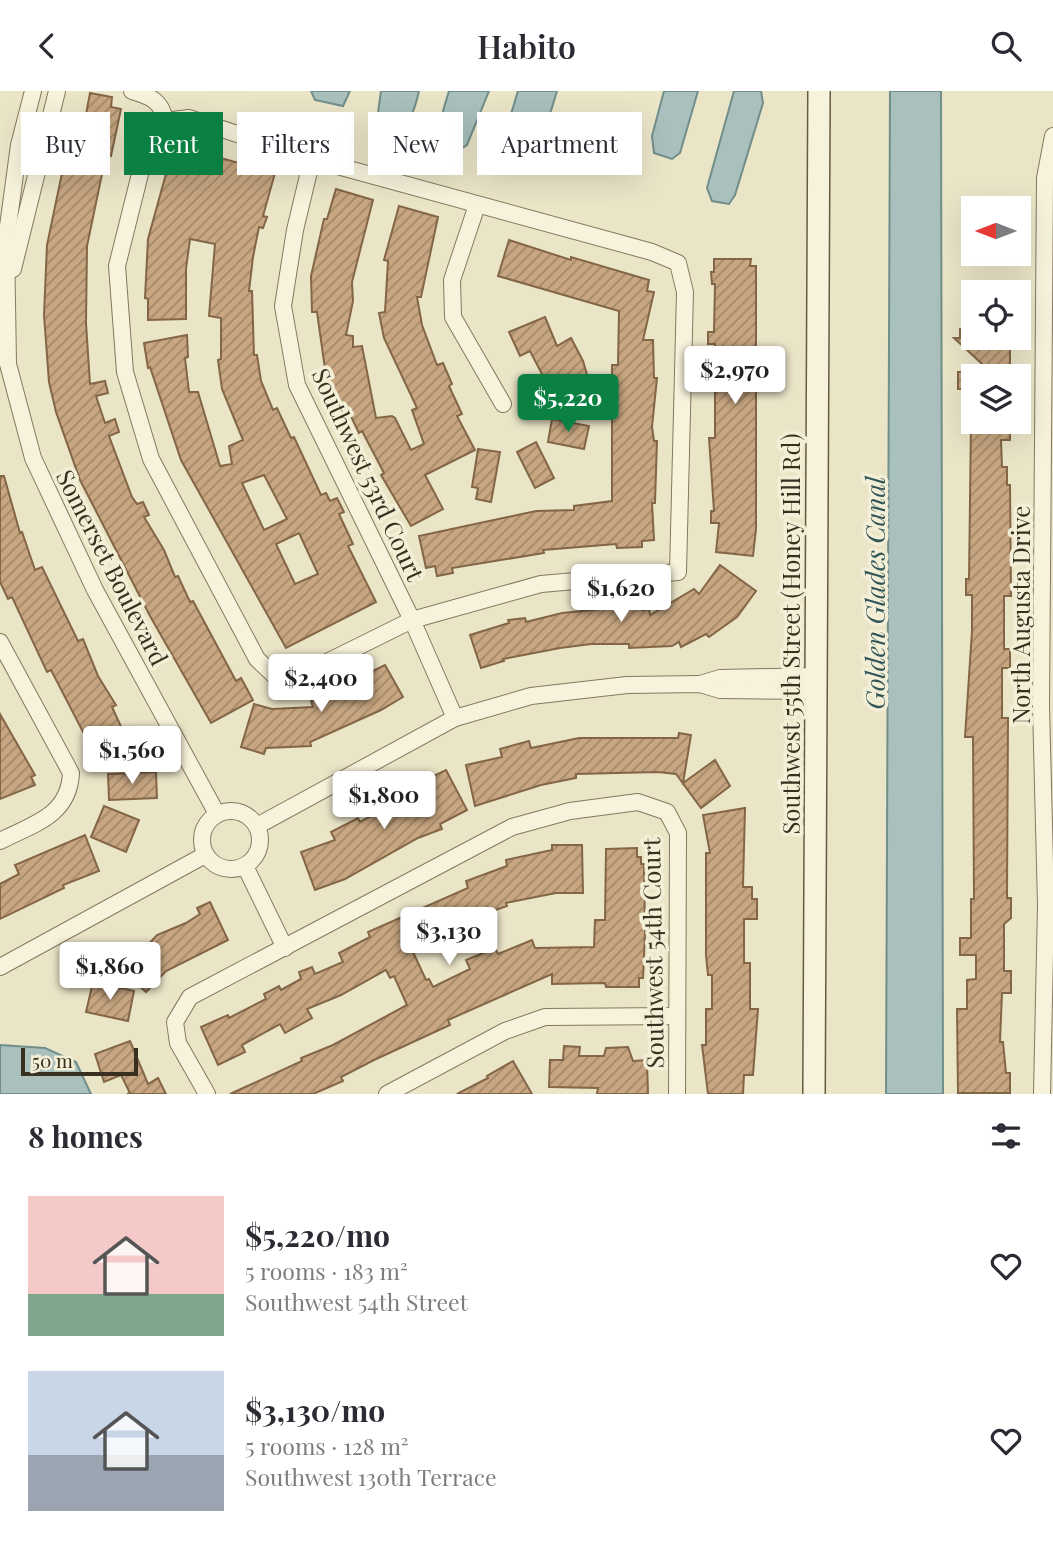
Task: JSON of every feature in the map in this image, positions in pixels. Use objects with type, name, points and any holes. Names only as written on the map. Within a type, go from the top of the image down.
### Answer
[{"type":"street","name":"Somerset Boulevard","points":[[6,327],[6,241],[19,145],[33,91]]},
{"type":"street","name":"Somerset Boulevard","points":[[57,91],[11,275],[4,364],[33,458],[95,590],[217,814]]},
{"type":"street","points":[[132,91],[153,97],[163,112]]},
{"type":"street","name":"Southwest 55th Street (Honey Hill Rd)","points":[[814,1094],[818,91]]},
{"type":"street","name":"North Augusta Drive","points":[[1042,1094],[1047,1056],[1045,178],[1053,136]]},
{"type":"street","points":[[140,175],[117,267],[125,372],[151,459],[257,659],[276,677],[303,674],[412,620],[541,584],[678,572],[685,292],[678,263],[652,253],[354,171]]},
{"type":"street","name":"Southwest 53rd Court","points":[[308,175],[295,230],[283,306],[297,385],[412,620],[455,718]]},
{"type":"street","points":[[477,205],[452,280],[453,317],[503,404]]},
{"type":"street","points":[[0,642],[71,773],[70,788],[58,810],[0,841]]},
{"type":"street","points":[[257,825],[455,718],[531,696],[627,685],[700,684],[720,678],[817,684]]},
{"type":"street","name":"Southwest 54th Court","points":[[285,948],[512,827],[570,811],[638,802],[667,813],[678,833],[677,1094]]},
{"type":"street","points":[[234,811],[251,818],[257,825],[260,844],[252,861],[245,866],[227,870],[218,867],[205,855],[201,837],[204,827],[217,814],[234,811]]},
{"type":"street","points":[[0,967],[205,855]]},
{"type":"street","points":[[207,1094],[178,1043],[175,1022],[190,997],[285,948],[245,866]]},
{"type":"street","points":[[387,1094],[505,1031],[545,1017],[677,1016]]},
{"type":"water","points":[[311,91],[350,91],[343,106],[315,100]]},
{"type":"water","points":[[381,91],[419,91],[412,112],[378,112]]},
{"type":"water","points":[[449,91],[489,91],[480,112],[477,112],[477,120],[467,145],[463,148],[463,112],[443,112]]},
{"type":"water","points":[[518,91],[557,91],[551,112],[512,112]]},
{"type":"water","points":[[664,91],[698,91],[680,153],[672,159],[654,153],[652,136]]},
{"type":"water","points":[[734,91],[761,91],[763,103],[735,195],[729,204],[712,201],[707,188]]},
{"type":"water","points":[[890,91],[941,91],[943,1094],[886,1094]]},
{"type":"water","points":[[0,1045],[45,1048],[76,1062],[91,1094],[0,1094]]},
{"type":"building","points":[[90,93],[112,97],[111,107],[121,109],[111,156],[110,112],[86,112]]},
{"type":"building","points":[[223,159],[237,162],[237,175],[274,175],[263,216],[267,217],[263,228],[259,227],[249,291],[252,291],[254,355],[257,355],[261,381],[273,410],[277,408],[291,438],[294,437],[321,495],[326,493],[330,501],[337,498],[344,512],[339,514],[353,544],[348,546],[376,602],[286,648],[181,460],[150,367],[148,368],[144,343],[187,335],[188,357],[185,358],[189,392],[198,392],[220,466],[232,464],[229,446],[243,440],[222,389],[218,360],[221,359],[221,318],[209,316],[215,244],[190,239],[186,269],[186,319],[148,320],[148,299],[145,298],[148,239],[166,175],[223,175]],"holes":[[[264,475],[287,519],[264,530],[242,483]],[[299,533],[318,574],[295,584],[276,544]]]},
{"type":"building","points":[[62,175],[102,175],[87,246],[86,323],[90,384],[105,381],[108,393],[96,396],[105,423],[115,419],[119,432],[109,436],[132,497],[137,504],[143,502],[149,515],[144,517],[164,550],[175,577],[178,576],[190,602],[193,601],[236,681],[241,678],[253,700],[211,723],[150,616],[80,480],[56,412],[49,382],[44,315],[47,245]]},
{"type":"building","points":[[336,189],[373,200],[352,282],[353,301],[346,335],[353,336],[353,347],[362,346],[376,418],[395,418],[411,450],[424,444],[412,410],[417,408],[384,338],[379,313],[385,312],[388,261],[384,260],[399,206],[438,217],[421,297],[417,297],[422,325],[437,365],[443,363],[452,384],[449,386],[462,414],[457,416],[475,450],[425,475],[443,509],[411,526],[381,475],[384,473],[362,431],[359,433],[348,410],[344,412],[326,376],[317,312],[312,312],[311,276],[324,219],[327,219]]},
{"type":"building","points":[[509,240],[571,260],[571,257],[649,280],[647,291],[654,292],[643,340],[653,340],[654,378],[657,378],[652,427],[654,441],[657,441],[655,503],[652,503],[654,540],[642,541],[642,547],[617,548],[616,544],[543,550],[544,553],[452,568],[453,573],[437,576],[435,566],[426,568],[419,536],[536,511],[574,510],[574,506],[612,501],[612,365],[618,365],[619,311],[498,276]]},
{"type":"building","points":[[714,259],[751,259],[750,266],[756,266],[756,529],[753,556],[716,552],[719,523],[711,523],[711,511],[714,511],[709,438],[715,438],[715,344],[708,344],[708,332],[714,332],[715,284],[712,284],[711,272],[714,272]]},
{"type":"building","points":[[545,317],[557,346],[571,338],[583,361],[594,398],[555,410],[545,380],[530,351],[520,356],[509,332]]},
{"type":"building","points":[[961,329],[961,344],[954,338],[960,338]]},
{"type":"building","points":[[967,350],[1010,350],[1010,364],[982,364]]},
{"type":"building","points":[[958,372],[961,372],[961,389],[958,389]]},
{"type":"building","points":[[552,419],[589,426],[584,449],[548,442]]},
{"type":"building","points":[[971,434],[1010,434],[1010,440],[1001,440],[1002,467],[1007,467],[1007,485],[1010,485],[1011,596],[1004,596],[1004,649],[1010,649],[1010,668],[1002,668],[1002,718],[1008,718],[1007,898],[1011,898],[1011,918],[1004,924],[1004,971],[1011,971],[1011,993],[1002,993],[1000,1042],[1003,1042],[1006,1073],[1010,1073],[1010,1093],[958,1093],[957,1009],[967,1009],[967,980],[976,979],[976,955],[960,955],[960,938],[971,938],[971,899],[974,899],[973,737],[965,737],[972,631],[972,595],[966,595],[966,579],[969,579]]},
{"type":"building","points":[[536,442],[554,478],[535,488],[517,452]]},
{"type":"building","points":[[478,449],[500,452],[491,502],[476,499],[478,488],[472,487]]},
{"type":"building","points":[[0,476],[4,476],[20,533],[22,532],[35,570],[42,567],[78,641],[83,639],[98,676],[116,705],[112,707],[123,731],[131,727],[137,741],[98,761],[51,670],[47,672],[12,597],[8,599],[0,582]]},
{"type":"building","points":[[720,565],[756,591],[737,617],[709,637],[706,634],[681,647],[679,642],[672,646],[629,648],[629,644],[591,644],[560,648],[503,659],[504,661],[481,668],[470,635],[509,623],[508,620],[525,618],[526,622],[562,613],[642,605],[642,610],[649,609],[650,615],[694,589],[699,594]]},
{"type":"building","points":[[385,665],[403,697],[381,710],[310,742],[311,746],[266,748],[264,754],[241,747],[254,704],[272,709],[313,707],[311,701]]},
{"type":"building","points":[[0,714],[35,775],[31,777],[35,785],[0,799]]},
{"type":"building","points":[[679,733],[691,735],[683,783],[715,760],[730,786],[701,808],[676,774],[658,772],[576,774],[576,778],[541,785],[475,806],[466,765],[502,757],[500,749],[529,741],[531,748],[579,738],[678,738]]},
{"type":"building","points":[[446,770],[467,810],[440,824],[442,829],[418,838],[345,879],[315,890],[301,852],[335,840],[331,832],[358,818],[360,822],[398,802],[395,796],[428,783],[427,779]]},
{"type":"building","points":[[156,772],[157,798],[109,800],[108,774]]},
{"type":"building","points":[[104,806],[139,820],[126,852],[91,837]]},
{"type":"building","points":[[745,808],[743,887],[752,887],[752,899],[757,899],[757,919],[744,919],[744,963],[750,963],[750,1009],[758,1009],[753,1075],[744,1075],[743,1094],[708,1094],[702,1045],[706,1045],[706,1009],[712,1009],[712,975],[708,975],[706,955],[706,853],[710,853],[703,815]]},
{"type":"building","points":[[85,835],[99,871],[63,885],[64,888],[0,919],[0,884],[19,874],[15,865]]},
{"type":"building","points":[[552,845],[582,845],[583,893],[556,893],[506,903],[507,906],[474,918],[444,936],[445,938],[413,952],[426,980],[429,979],[433,987],[470,969],[466,960],[495,948],[498,954],[532,940],[535,948],[594,947],[595,920],[605,920],[606,849],[637,848],[637,857],[641,857],[641,864],[644,864],[645,933],[643,978],[639,978],[639,987],[606,987],[605,983],[552,984],[552,974],[448,1020],[450,1025],[374,1060],[341,1077],[343,1081],[313,1094],[230,1094],[302,1061],[301,1058],[333,1045],[407,1005],[394,976],[390,978],[386,970],[341,995],[307,1009],[312,1018],[285,1033],[280,1024],[242,1045],[245,1052],[218,1065],[201,1027],[228,1015],[229,1018],[266,999],[264,994],[279,986],[281,990],[301,979],[299,972],[312,967],[315,974],[343,962],[339,953],[370,937],[368,932],[468,888],[466,881],[507,866],[506,860],[552,850]]},
{"type":"building","points":[[210,902],[228,940],[166,971],[146,992],[118,966],[126,956],[132,962],[157,935],[186,923],[200,914],[197,908]]},
{"type":"building","points":[[93,982],[134,991],[128,1021],[86,1012]]},
{"type":"building","points":[[130,1041],[148,1084],[158,1078],[166,1094],[127,1094],[130,1093],[121,1075],[104,1082],[95,1054]]},
{"type":"building","points":[[564,1046],[580,1047],[579,1056],[604,1056],[606,1048],[628,1047],[633,1061],[647,1060],[648,1094],[597,1094],[598,1088],[549,1087],[550,1060],[563,1060]]},
{"type":"building","points":[[513,1061],[532,1094],[457,1094],[488,1078],[487,1076]]},
{"type":"water label","name":"Golden Glades Canal","points":[[874,593]]}]
